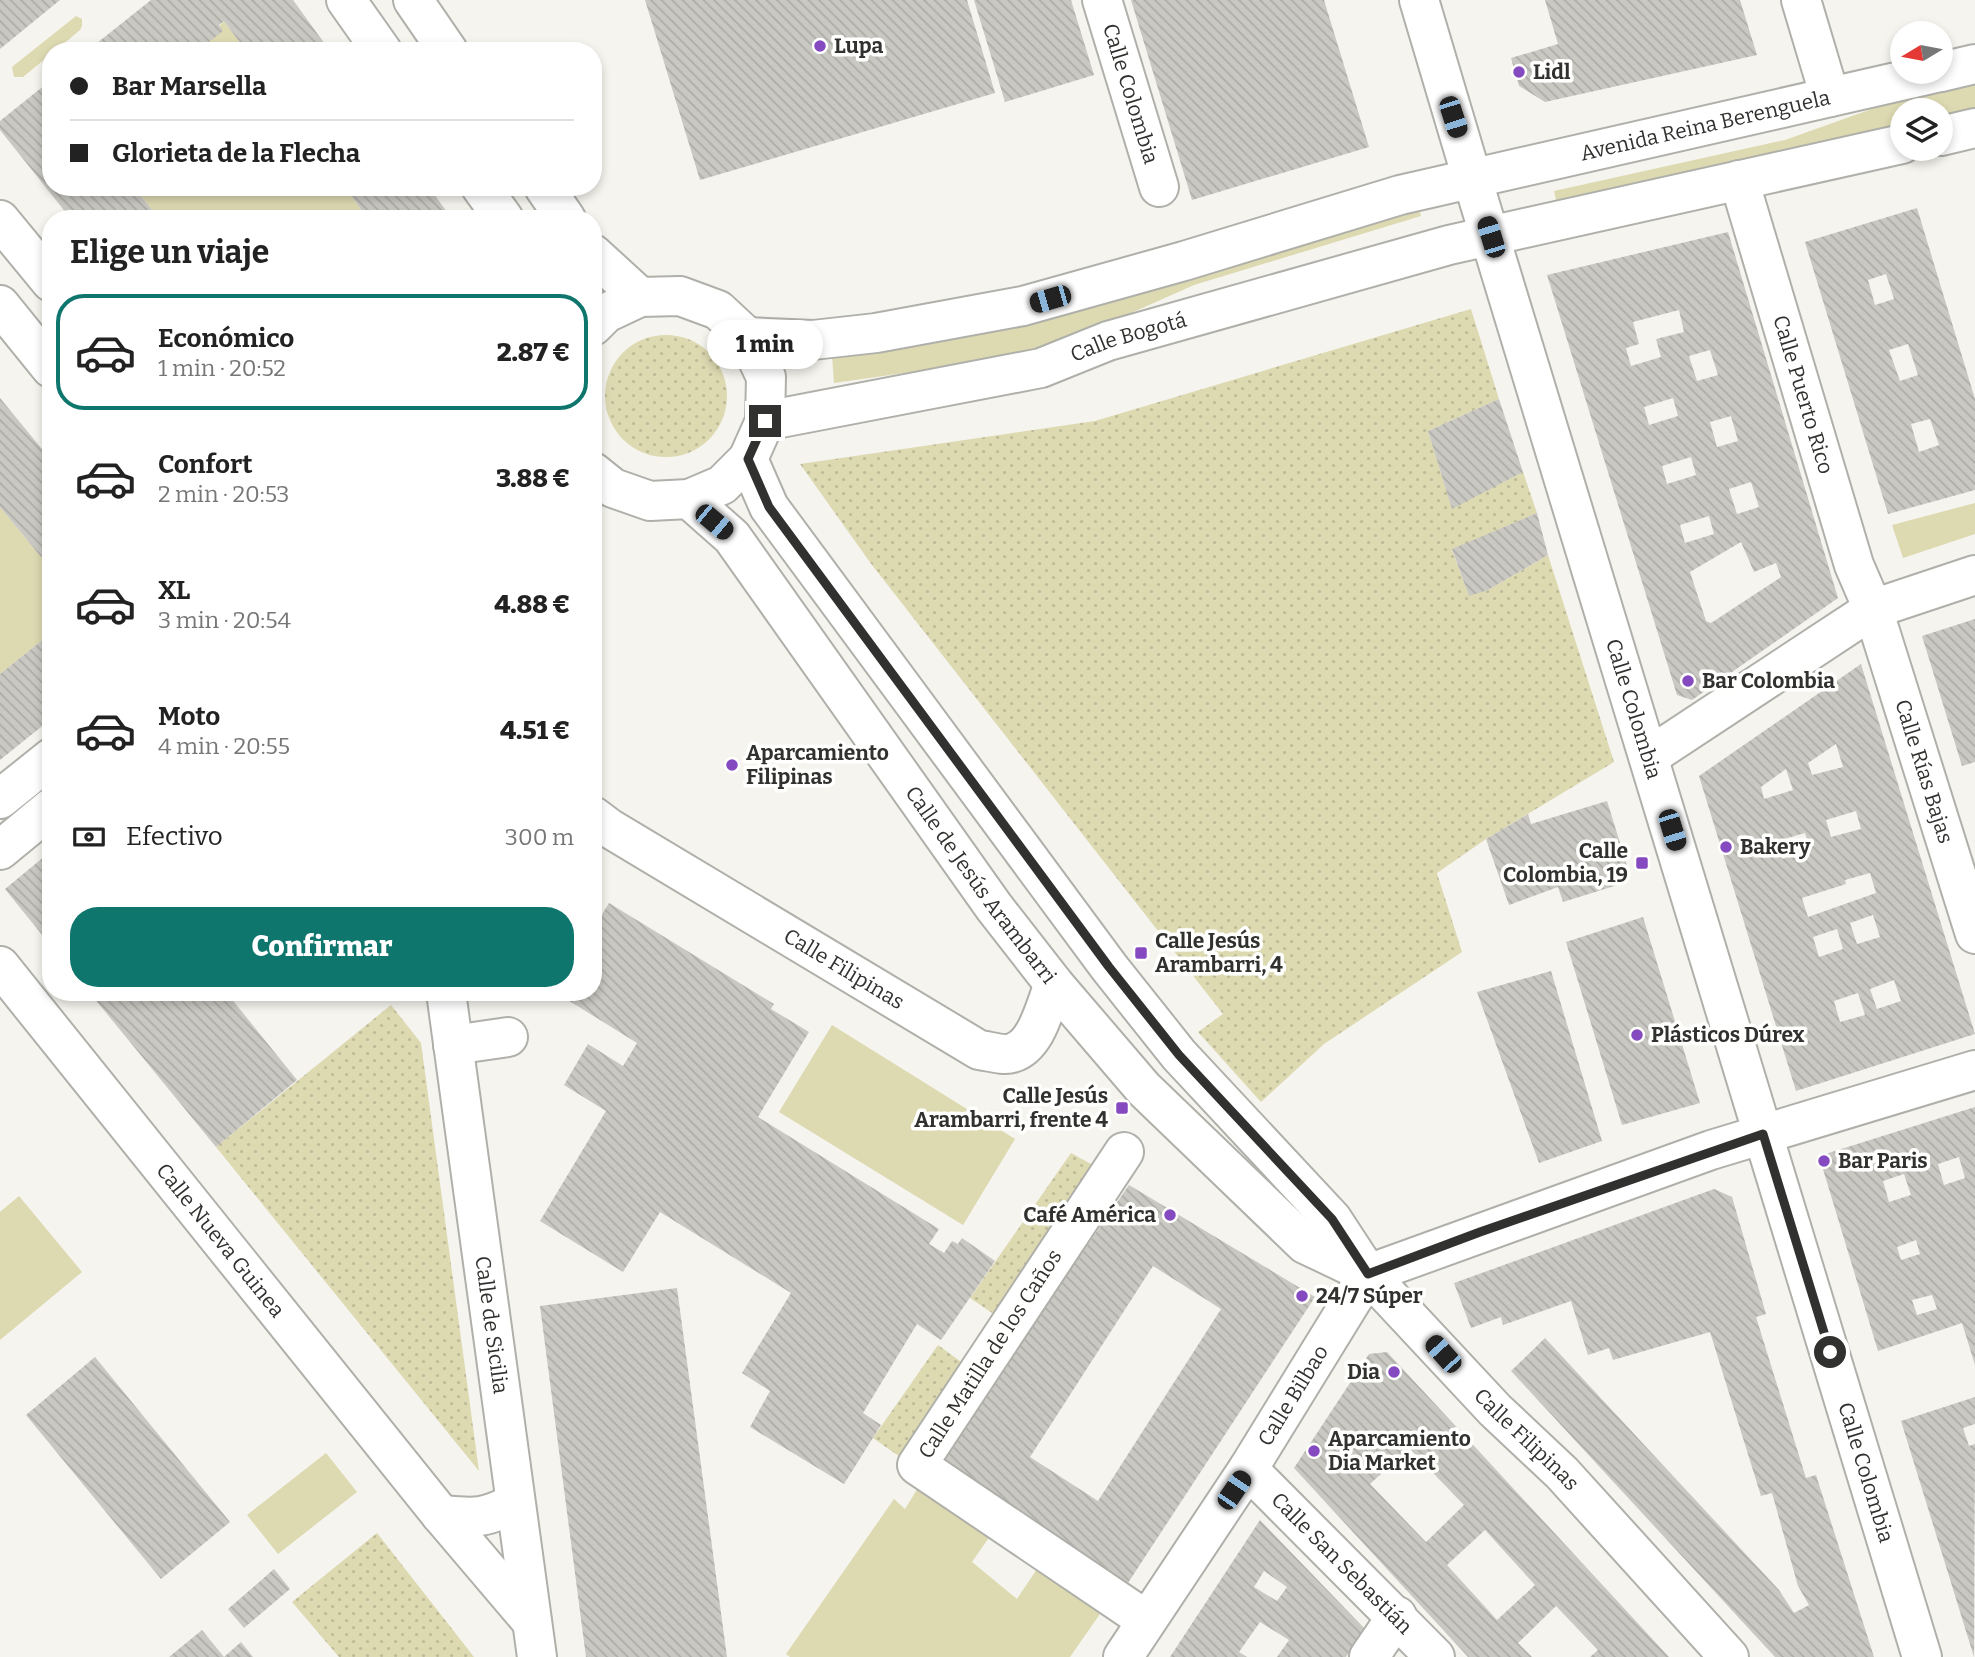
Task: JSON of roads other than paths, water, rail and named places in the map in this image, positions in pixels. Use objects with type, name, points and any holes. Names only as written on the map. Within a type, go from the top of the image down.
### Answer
[{"type":"main road","points":[[346,0],[376,42]]},
{"type":"main road","points":[[413,0],[443,42]]},
{"type":"main road","name":"Calle Colombia","points":[[1102,0],[1158,187]]},
{"type":"main road","name":"Calle Colombia","points":[[1419,0],[1923,1657]]},
{"type":"main road","points":[[1801,0],[1830,97]]},
{"type":"main road","name":"Avenida Reina Berenguela","points":[[1953,69],[1975,64]]},
{"type":"main road","name":"Avenida Reina Berenguela","points":[[1472,178],[1890,83]]},
{"type":"main road","points":[[1953,133],[1975,128]]},
{"type":"main road","points":[[1491,237],[1890,147]]},
{"type":"main road","points":[[747,337],[813,340],[876,333],[1023,306],[1184,261],[1400,195],[1472,178]]},
{"type":"main road","name":"Calle Puerto Rico","points":[[1739,180],[1854,565],[1873,609]]},
{"type":"main road","points":[[0,220],[42,271]]},
{"type":"main road","name":"Calle Bogotá","points":[[765,421],[1041,368],[1108,341],[1449,245],[1491,237]]},
{"type":"main road","points":[[602,262],[639,297]]},
{"type":"main road","points":[[602,317],[639,297],[680,296],[718,310],[747,337],[766,377],[765,421],[748,459],[722,485],[689,499],[650,501],[613,488],[602,479]]},
{"type":"main road","points":[[0,306],[42,357]]},
{"type":"main road","points":[[748,459],[769,507],[1109,967],[1179,1055],[1332,1219],[1368,1274],[1480,1232],[1763,1134],[1975,1070]]},
{"type":"main road","name":"Calle de Jesús Arambarri","points":[[689,499],[732,537],[994,907],[1054,984],[1144,1089],[1305,1244]]},
{"type":"main road","points":[[1650,756],[1873,609],[1975,575]]},
{"type":"main road","name":"Calle Rías Bajas","points":[[1873,609],[1975,933]]},
{"type":"main road","points":[[0,799],[42,765]]},
{"type":"main road","points":[[0,850],[42,815]]},
{"type":"main road","name":"Calle Filipinas","points":[[602,832],[979,1050],[1010,1054],[1023,1048],[1032,1037],[1054,984]]},
{"type":"main road","name":"Calle Nueva Guinea","points":[[0,967],[441,1515],[534,1640]]},
{"type":"main road","name":"Calle de Sicilia","points":[[447,1001],[534,1640]]},
{"type":"main road","points":[[453,1045],[508,1037]]},
{"type":"main road","name":"Calle Matilla de los Caños","points":[[1124,1152],[917,1465],[1146,1620]]},
{"type":"main road","name":"Calle Filipinas","points":[[1305,1244],[1368,1274],[1495,1410],[1562,1473],[1729,1657]]},
{"type":"main road","name":"Calle Bilbao","points":[[1123,1657],[1248,1469],[1368,1274]]},
{"type":"main road","name":"Calle San Sebastián","points":[[1248,1469],[1435,1657]]},
{"type":"main road","points":[[441,1515],[474,1518],[491,1516],[515,1503]]},
{"type":"main road","points":[[1369,1657],[1397,1616]]},
{"type":"place","name":"Lupa","points":[[820,46]]},
{"type":"place","name":"Lidl","points":[[1519,72]]},
{"type":"place","name":"Bar Colombia","points":[[1688,681]]},
{"type":"place","name":"Aparcamiento Filipinas","points":[[732,765]]},
{"type":"place","name":"Bakery","points":[[1726,847]]},
{"type":"place","name":"Calle Colombia, 19","points":[[1642,863]]},
{"type":"place","name":"Calle Jesús Arambarri, 4","points":[[1141,953]]},
{"type":"place","name":"Plásticos Dúrex","points":[[1637,1035]]},
{"type":"place","name":"Calle Jesús Arambarri, frente 4","points":[[1122,1108]]},
{"type":"place","name":"Bar Paris","points":[[1824,1161]]},
{"type":"place","name":"Café América","points":[[1170,1215]]},
{"type":"place","name":"24/7 Súper","points":[[1302,1296]]},
{"type":"place","name":"Dia","points":[[1394,1372]]},
{"type":"place","name":"Aparcamiento Dia Market","points":[[1314,1451]]}]
